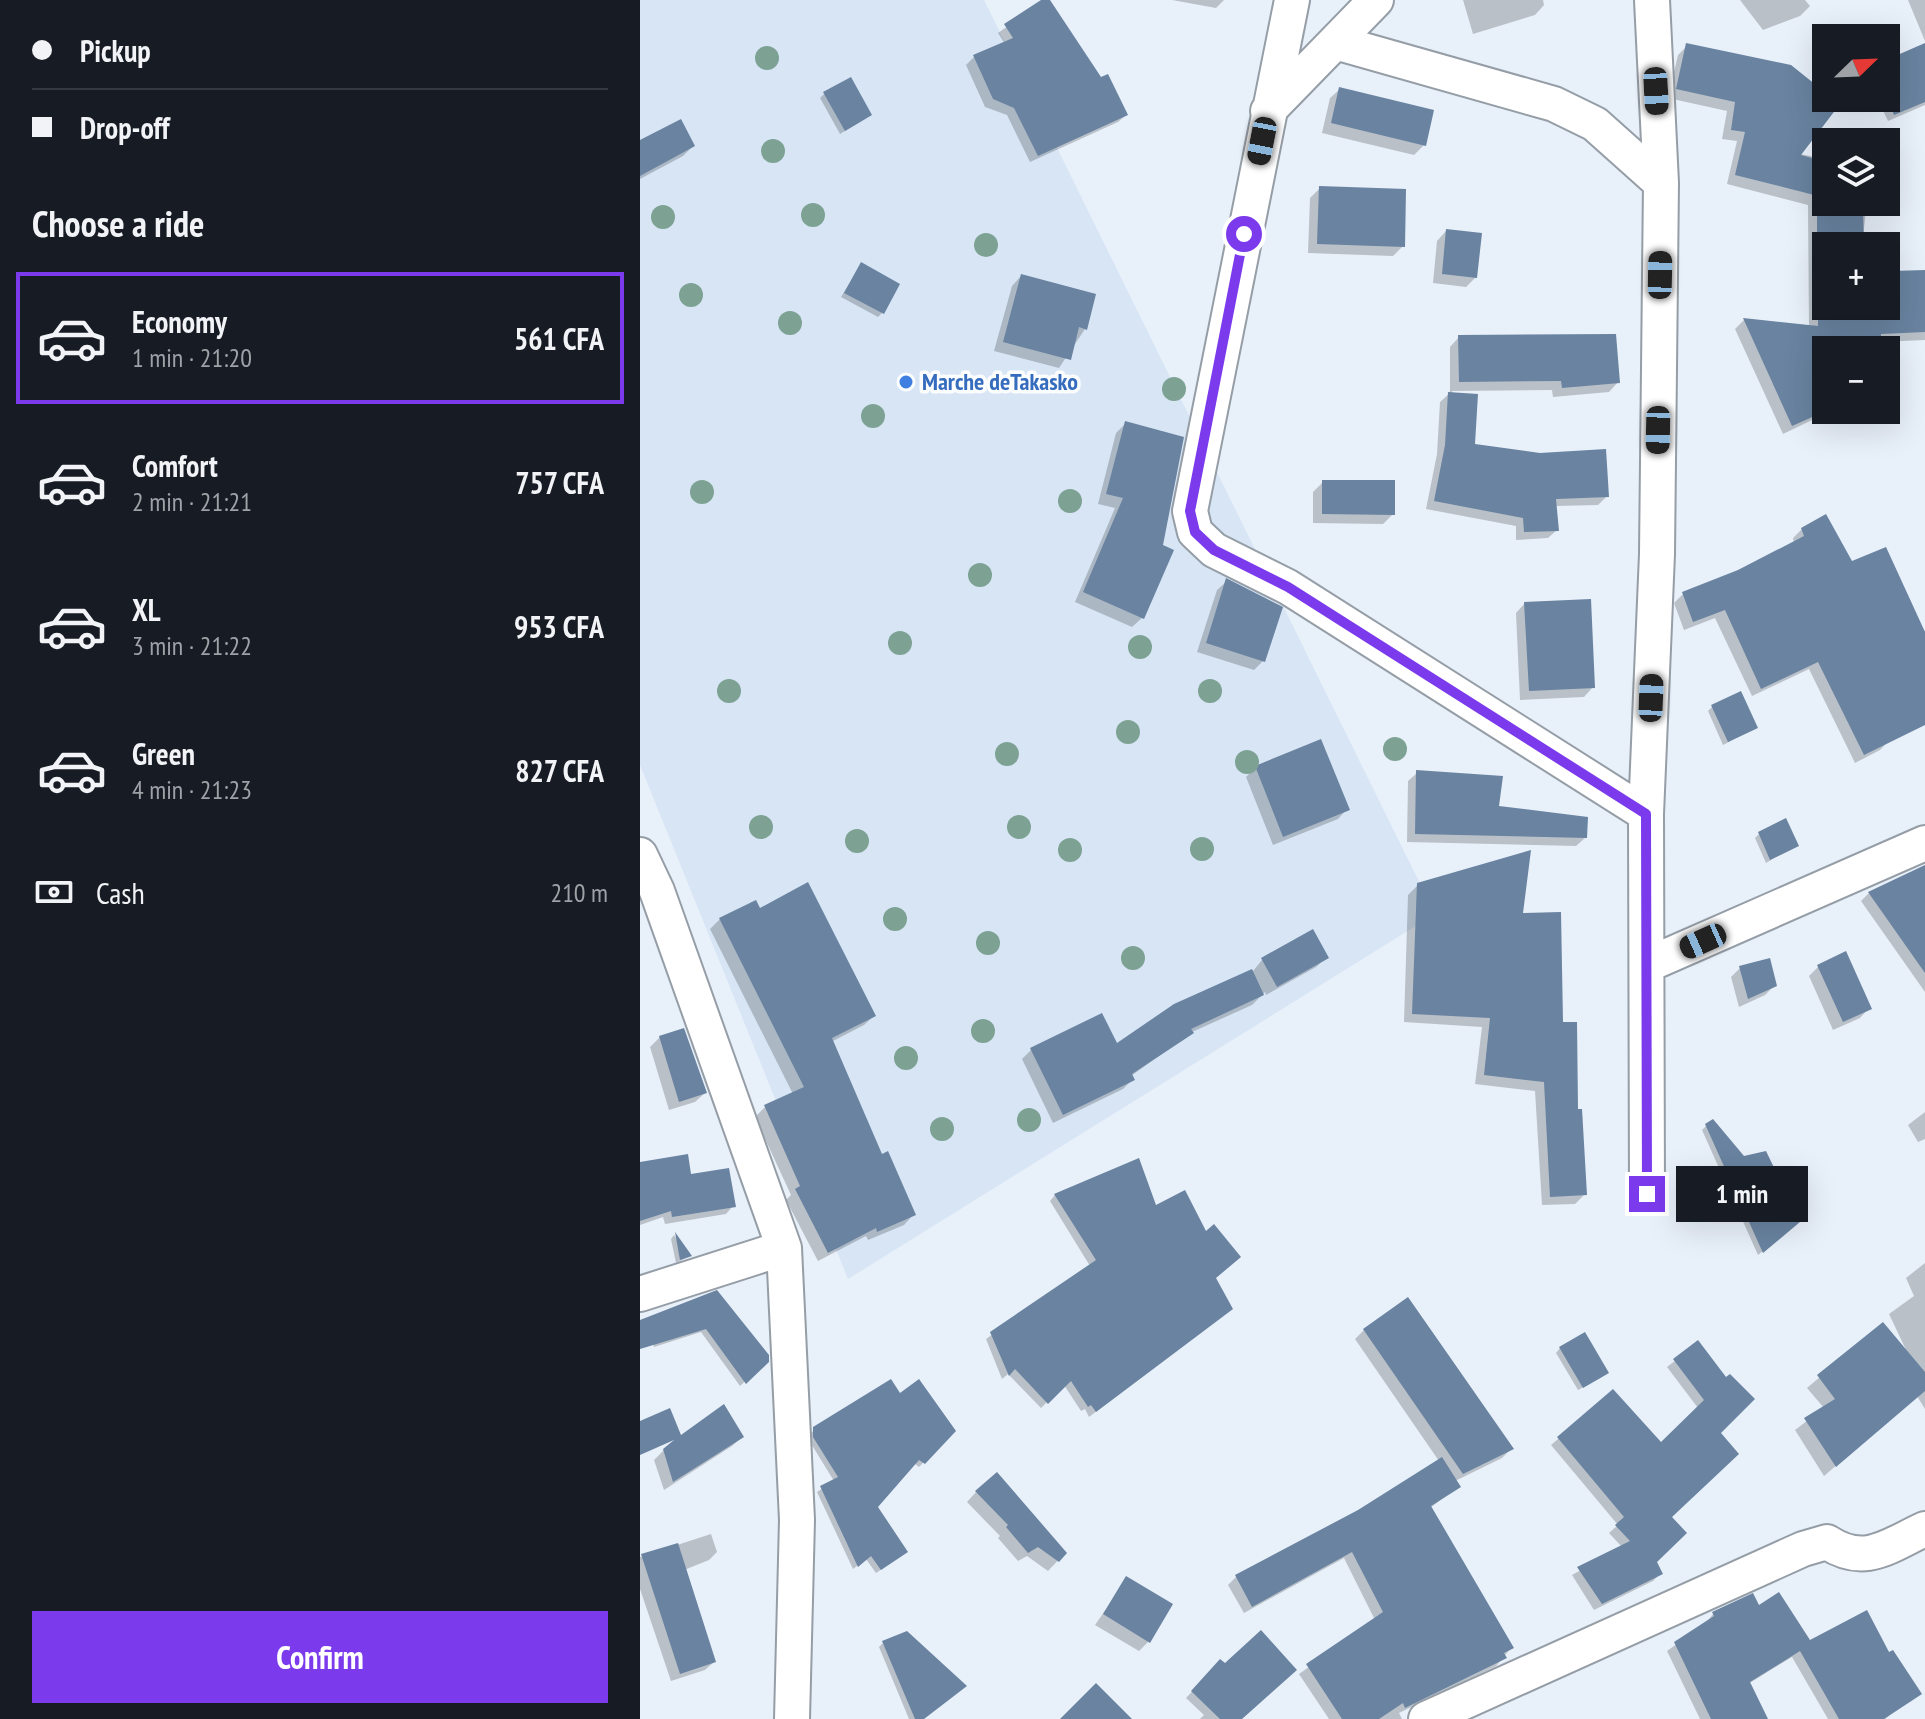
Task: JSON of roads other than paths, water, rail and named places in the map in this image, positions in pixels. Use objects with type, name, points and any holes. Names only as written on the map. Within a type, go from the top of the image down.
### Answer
[{"type":"street","points":[[1292,0],[1190,511],[1195,532],[1214,550],[1288,587],[1646,814]]},
{"type":"street","points":[[1268,111],[1376,0]]},
{"type":"street","points":[[1647,1194],[1646,814],[1657,554],[1661,183],[1652,0]]},
{"type":"street","points":[[1335,42],[1554,104],[1595,124],[1661,183]]},
{"type":"street","points":[[1647,965],[1925,843]]},
{"type":"street","points":[[640,855],[657,891],[784,1248],[797,1520],[792,1719]]},
{"type":"street","points":[[640,1294],[784,1248]]},
{"type":"street","points":[[1426,1719],[1803,1549],[1827,1542],[1845,1554],[1868,1555],[1925,1529]]},
{"type":"place","name":"Marche deTakasko","points":[[906,382]]}]
